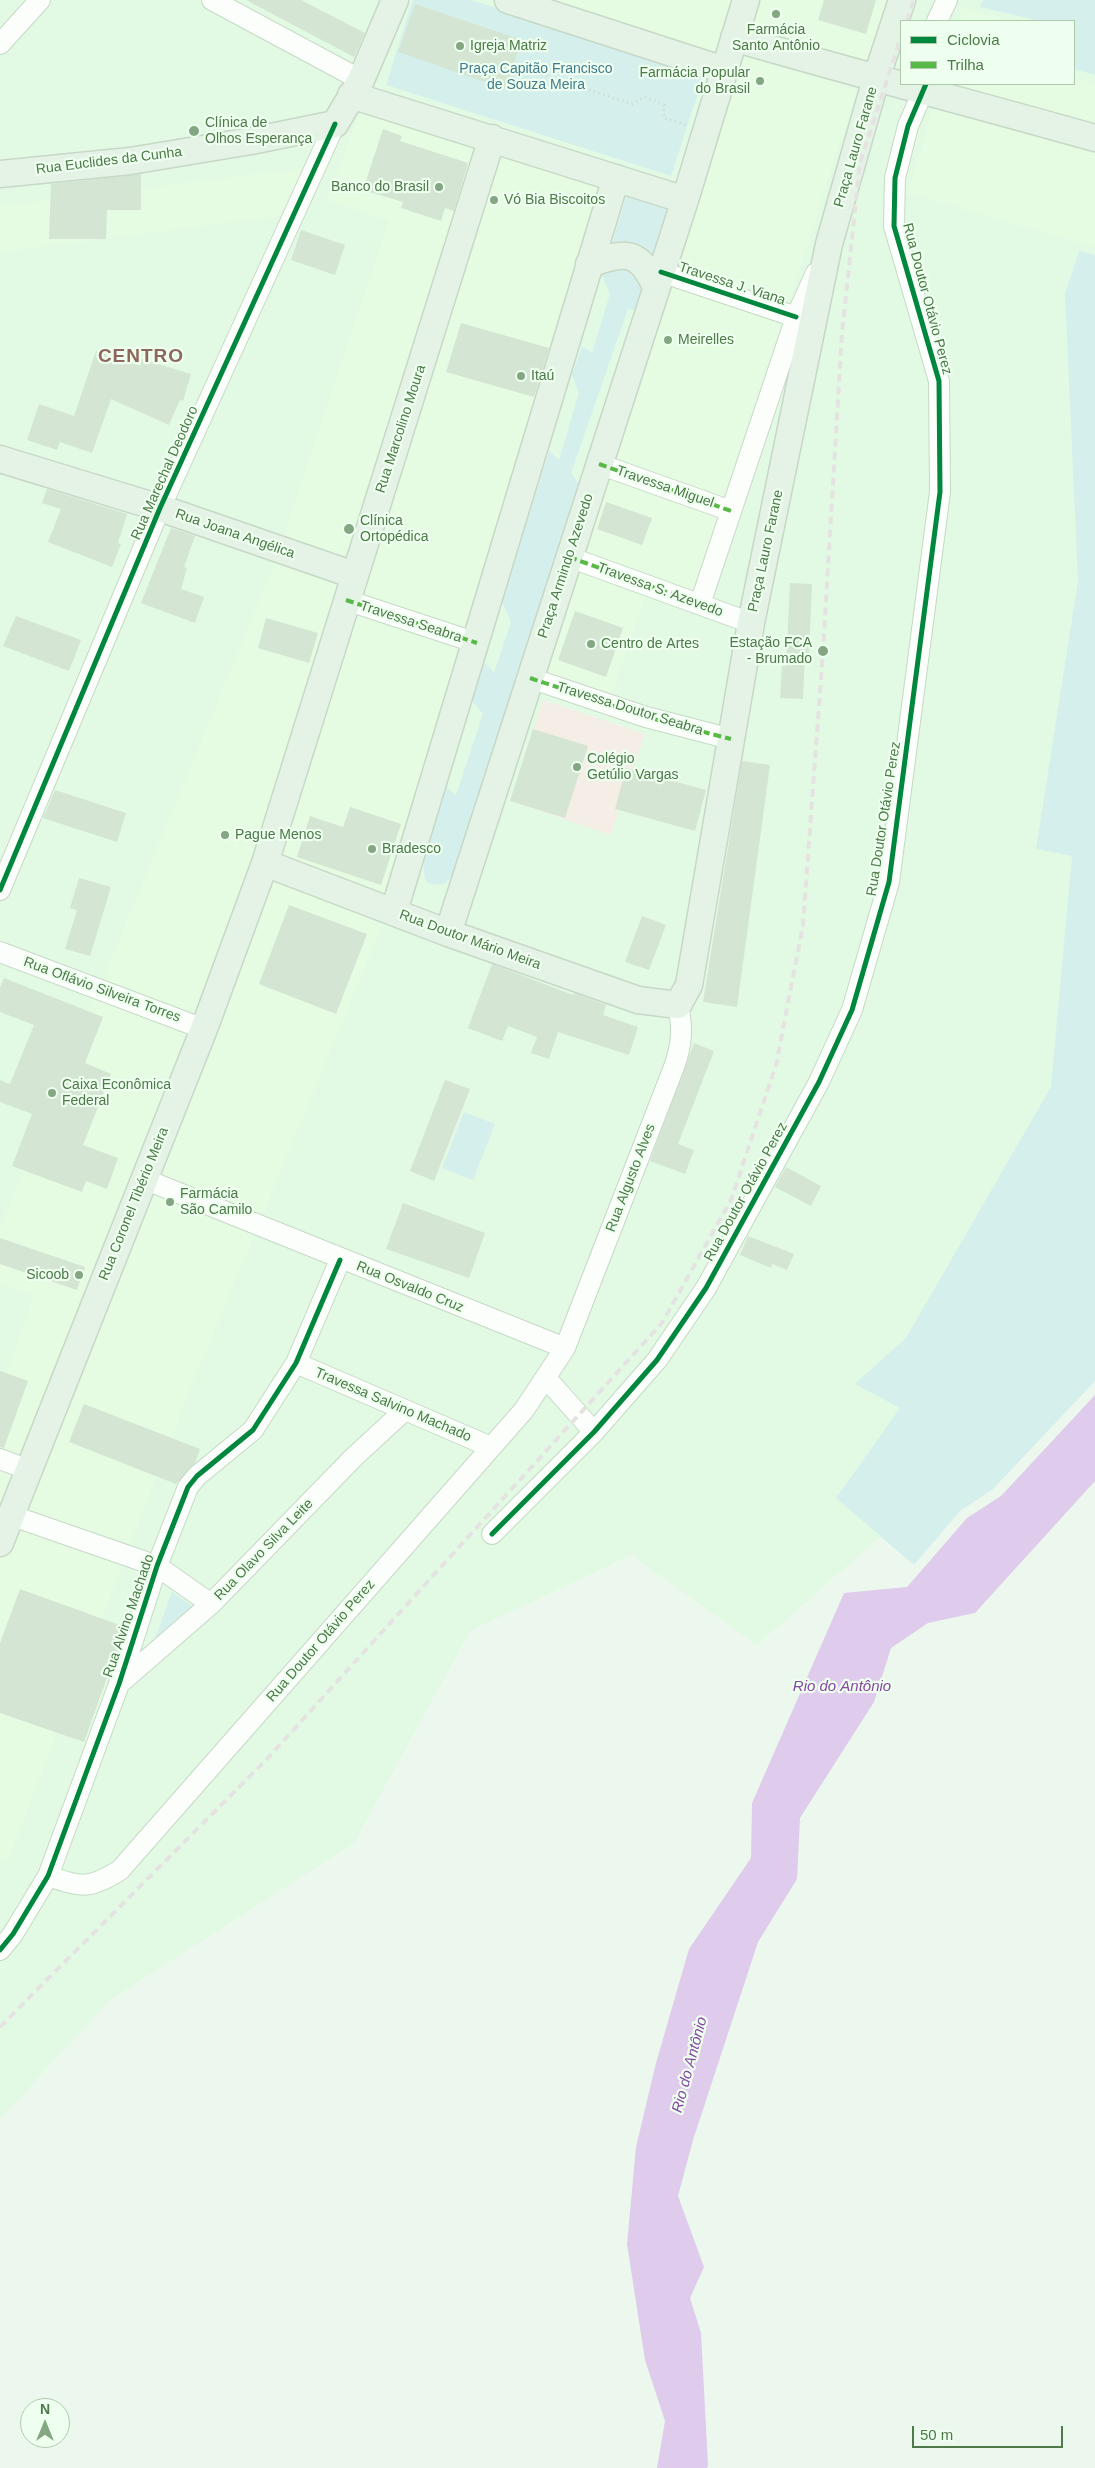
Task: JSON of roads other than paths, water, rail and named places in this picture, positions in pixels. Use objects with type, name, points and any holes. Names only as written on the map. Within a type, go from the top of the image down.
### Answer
[{"type":"main road","points":[[335,124],[356,88],[395,0]]},
{"type":"main road","points":[[508,0],[539,5],[724,70]]},
{"type":"main road","points":[[356,88],[492,138],[685,200],[746,0]]},
{"type":"main road","name":"Praça Lauro Farane","points":[[678,1005],[689,985],[751,623],[829,244],[876,79],[902,0]]},
{"type":"main road","points":[[734,38],[876,79],[900,83]]},
{"type":"main road","points":[[925,87],[1095,138]]},
{"type":"main road","name":"Rua Euclides da Cunha","points":[[0,174],[130,161],[251,141],[335,124]]},
{"type":"main road","name":"Rua Marcolino Moura","points":[[265,863],[492,138]]},
{"type":"main road","points":[[394,911],[616,178]]},
{"type":"main road","name":"Praça Armindo Azevedo","points":[[448,933],[685,200]]},
{"type":"main road","points":[[589,264],[618,254],[631,255],[658,280]]},
{"type":"main road","name":"Rua Joana Angélica","points":[[0,459],[160,508],[354,575]]},
{"type":"main road","name":"Rua Doutor Mário Meira","points":[[265,863],[448,933],[638,1000],[678,1005]]},
{"type":"main road","name":"Rua Coronel Tibério Meira","points":[[0,1543],[204,1029],[265,863]]},
{"type":"street","points":[[0,44],[40,0]]},
{"type":"street","points":[[937,20],[947,0]]},
{"type":"street","points":[[221,2],[356,88]]},
{"type":"street","name":"Rua Doutor Otávio Perez","points":[[492,1534],[594,1432],[657,1360],[706,1288],[819,1082],[852,1010],[888,882],[940,492],[939,381],[894,226],[895,178],[908,126],[925,87]]},
{"type":"street","name":"Rua Marechal Deodoro","points":[[0,890],[160,508],[335,124]]},
{"type":"street","name":"Praça Lauro Farane","points":[[700,604],[796,317],[829,244]]},
{"type":"street","name":"Travessa J. Viana","points":[[658,280],[796,317]]},
{"type":"street","name":"Travessa Miguel","points":[[599,464],[731,510]]},
{"type":"street","name":"Travessa S. Azevedo","points":[[569,557],[751,623]]},
{"type":"street","name":"Travessa Seabra","points":[[346,600],[476,643]]},
{"type":"street","name":"Travessa Doutor Seabra","points":[[530,678],[646,717],[731,739]]},
{"type":"street","name":"Rua Oflávio Silveira Torres","points":[[0,952],[204,1029]]},
{"type":"street","name":"Rua Algusto Alves","points":[[565,1348],[681,1046],[682,1025],[678,1005]]},
{"type":"street","name":"Rua Osvaldo Cruz","points":[[144,1179],[340,1260],[565,1348]]},
{"type":"street","name":"Rua Alvino Machado","points":[[0,1950],[13,1934],[48,1876],[119,1684],[158,1566],[192,1481],[253,1430],[296,1363],[340,1260]]},
{"type":"street","name":"Rua Doutor Otávio Perez","points":[[48,1876],[80,1886],[103,1881],[120,1870],[524,1410],[565,1348]]},
{"type":"street","name":"Travessa Salvino Machado","points":[[296,1363],[491,1447]]},
{"type":"street","points":[[546,1378],[594,1432]]},
{"type":"street","name":"Rua Olavo Silva Leite","points":[[119,1684],[211,1604],[354,1457],[405,1410]]},
{"type":"street","points":[[0,1459],[29,1470]]},
{"type":"street","points":[[10,1515],[158,1566],[211,1604]]},
{"type":"water","name":"Rio do Antônio","points":[[1095,1395],[1095,1481],[975,1613],[928,1623],[891,1648],[874,1702],[800,1818],[797,1879],[758,1942],[693,2140],[678,2196],[704,2267],[690,2298],[701,2333],[708,2465],[707,2468],[657,2468],[665,2421],[645,2360],[627,2244],[636,2147],[656,2063],[689,1949],[751,1858],[752,1803],[844,1593],[907,1587],[967,1518],[1001,1496]]},
{"type":"railway","points":[[907,20],[914,0]]},
{"type":"railway","points":[[0,2027],[267,1759],[662,1323],[731,1200],[776,1065],[803,925],[823,651],[842,333],[860,163],[900,40]]},
{"type":"place","name":"Farmácia Santo Antônio","points":[[776,14]]},
{"type":"place","name":"Igreja Matriz","points":[[460,46]]},
{"type":"place","name":"Farmácia Popular do Brasil","points":[[760,81]]},
{"type":"place","name":"Clínica de Olhos Esperança","points":[[194,131]]},
{"type":"place","name":"Banco do Brasil","points":[[439,187]]},
{"type":"place","name":"Vó Bia Biscoitos","points":[[494,200]]},
{"type":"place","name":"Meirelles","points":[[668,340]]},
{"type":"place","name":"Itaú","points":[[521,376]]},
{"type":"place","name":"Clínica Ortopédica","points":[[349,529]]},
{"type":"place","name":"Centro de Artes","points":[[591,644]]},
{"type":"place","name":"Estação FCA - Brumado","points":[[823,651]]},
{"type":"place","name":"Colégio Getúlio Vargas","points":[[577,767]]},
{"type":"place","name":"Pague Menos","points":[[225,835]]},
{"type":"place","name":"Bradesco","points":[[372,849]]},
{"type":"place","name":"Caixa Econômica Federal","points":[[52,1093]]},
{"type":"place","name":"Farmácia São Camilo","points":[[170,1202]]},
{"type":"place","name":"Sicoob","points":[[79,1275]]},
{"type":"district","name":"CENTRO","points":[[141,357]]},
{"type":"park label","name":"Praça Capitão Francisco de Souza Meira","points":[[536,78]]}]
